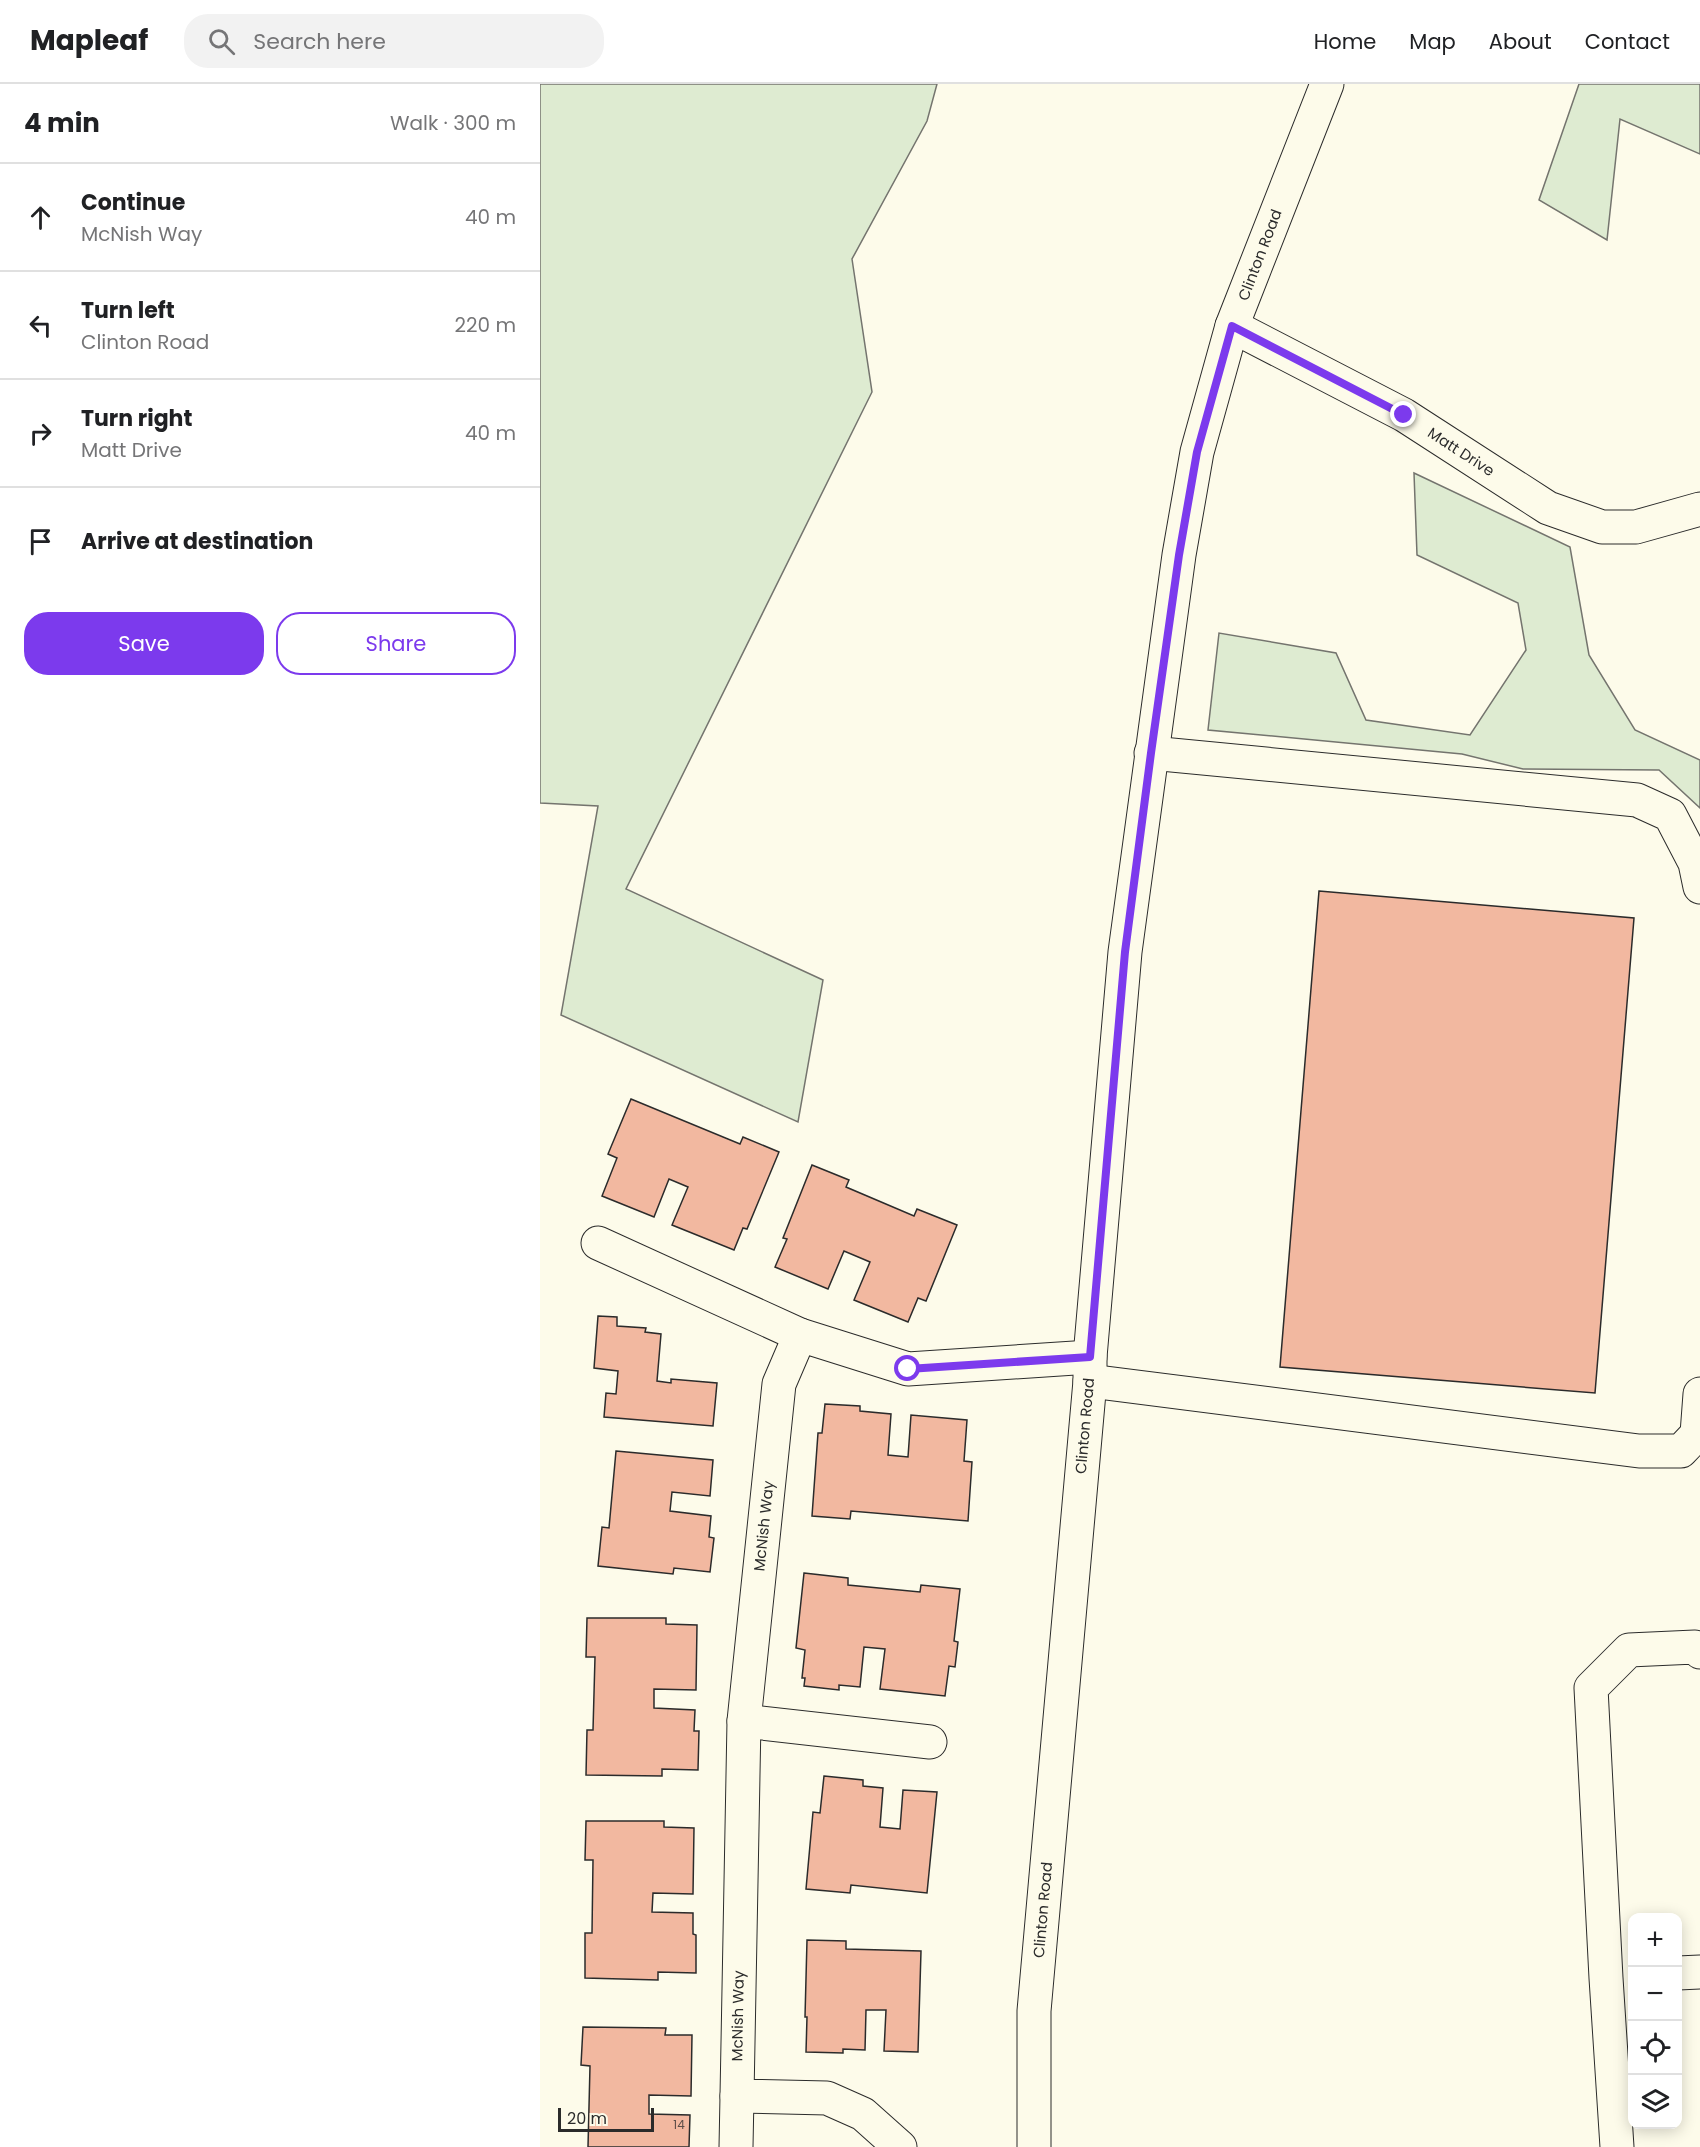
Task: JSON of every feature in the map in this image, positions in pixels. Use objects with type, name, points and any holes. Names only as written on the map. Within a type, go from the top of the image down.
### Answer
[{"type":"street","name":"Clinton Road","points":[[1034,2147],[1034,2011],[1125,952],[1179,555],[1197,452],[1232,326],[1326,84]]},
{"type":"street","name":"Matt Drive","points":[[1232,326],[1404,415],[1548,508],[1602,527],[1636,527],[1700,509]]},
{"type":"street","points":[[1151,753],[1637,800],[1670,815],[1695,863],[1700,886]]},
{"type":"street","points":[[598,1243],[800,1335],[908,1369],[1090,1369],[1640,1451],[1681,1451],[1697,1434],[1700,1394]]},
{"type":"street","name":"McNish Way","points":[[736,2147],[744,1721],[779,1384],[800,1335]]},
{"type":"street","points":[[1617,2147],[1619,1977],[1591,1688],[1629,1650],[1695,1647],[1700,1652]]},
{"type":"street","points":[[744,1721],[930,1742]]},
{"type":"street","points":[[1682,1973],[1700,1972]]},
{"type":"street","points":[[737,2096],[827,2098],[863,2114],[900,2147]]},
{"type":"green space","points":[[540,84],[937,84],[927,121],[852,259],[872,392],[626,889],[823,980],[798,1122],[561,1015],[598,806],[540,803]]},
{"type":"green space","points":[[1579,84],[1700,84],[1700,154],[1620,119],[1607,240],[1539,200]]},
{"type":"green space","points":[[1414,473],[1570,547],[1589,655],[1635,730],[1700,760],[1700,808],[1659,770],[1523,769],[1462,754],[1208,730],[1219,633],[1336,653],[1366,720],[1470,735],[1526,650],[1518,603],[1417,555]]},
{"type":"building","points":[[1319,891],[1634,918],[1595,1393],[1280,1367]]},
{"type":"building","points":[[631,1099],[740,1144],[743,1137],[779,1152],[747,1229],[743,1228],[734,1250],[672,1225],[688,1187],[669,1179],[654,1217],[602,1196],[617,1158],[608,1154]]},
{"type":"building","points":[[812,1165],[849,1180],[846,1187],[914,1216],[917,1209],[957,1225],[926,1301],[918,1298],[908,1322],[854,1300],[870,1262],[844,1251],[828,1289],[775,1267],[787,1239],[783,1238]]},
{"type":"building","points":[[598,1316],[617,1317],[617,1326],[646,1328],[645,1332],[661,1334],[657,1381],[671,1383],[671,1379],[717,1383],[713,1426],[604,1417],[606,1393],[616,1394],[618,1371],[594,1368]]},
{"type":"building","points":[[825,1404],[860,1406],[860,1411],[891,1414],[888,1455],[908,1457],[911,1415],[967,1420],[964,1461],[972,1462],[968,1521],[851,1511],[850,1519],[812,1516],[818,1433],[822,1433]]},
{"type":"building","points":[[616,1451],[713,1460],[710,1496],[672,1492],[670,1511],[711,1516],[709,1537],[714,1538],[710,1572],[674,1568],[673,1574],[598,1566],[602,1527],[609,1528]]},
{"type":"building","points":[[804,1573],[848,1578],[848,1585],[920,1592],[921,1585],[960,1589],[954,1641],[958,1642],[955,1667],[949,1666],[945,1696],[880,1689],[885,1649],[864,1647],[860,1687],[839,1685],[839,1690],[804,1686],[805,1678],[802,1678],[805,1650],[796,1648]]},
{"type":"building","points":[[587,1618],[666,1618],[666,1624],[697,1625],[696,1690],[654,1689],[654,1708],[695,1710],[694,1731],[699,1731],[698,1770],[662,1769],[662,1776],[586,1775],[587,1730],[593,1730],[595,1657],[586,1657]]},
{"type":"building","points":[[824,1776],[863,1780],[863,1786],[883,1788],[880,1827],[900,1829],[903,1790],[937,1792],[927,1893],[851,1885],[850,1893],[806,1889],[813,1812],[820,1813]]},
{"type":"building","points":[[586,1821],[664,1821],[664,1827],[694,1828],[693,1894],[653,1893],[652,1912],[693,1913],[693,1934],[696,1935],[696,1973],[658,1972],[658,1980],[585,1978],[585,1933],[592,1933],[593,1860],[585,1860]]},
{"type":"building","points":[[807,1940],[846,1941],[846,1949],[921,1951],[918,2052],[884,2051],[886,2010],[866,2010],[865,2050],[843,2049],[843,2053],[806,2052]]},
{"type":"building","points":[[583,2027],[666,2028],[665,2035],[692,2035],[691,2096],[649,2095],[649,2114],[690,2115],[689,2147],[588,2147],[590,2066],[581,2065]]},
{"type":"route","points":[[908,1369],[1090,1357],[1125,952],[1151,753],[1179,555],[1197,452],[1232,326],[1404,415]]}]
